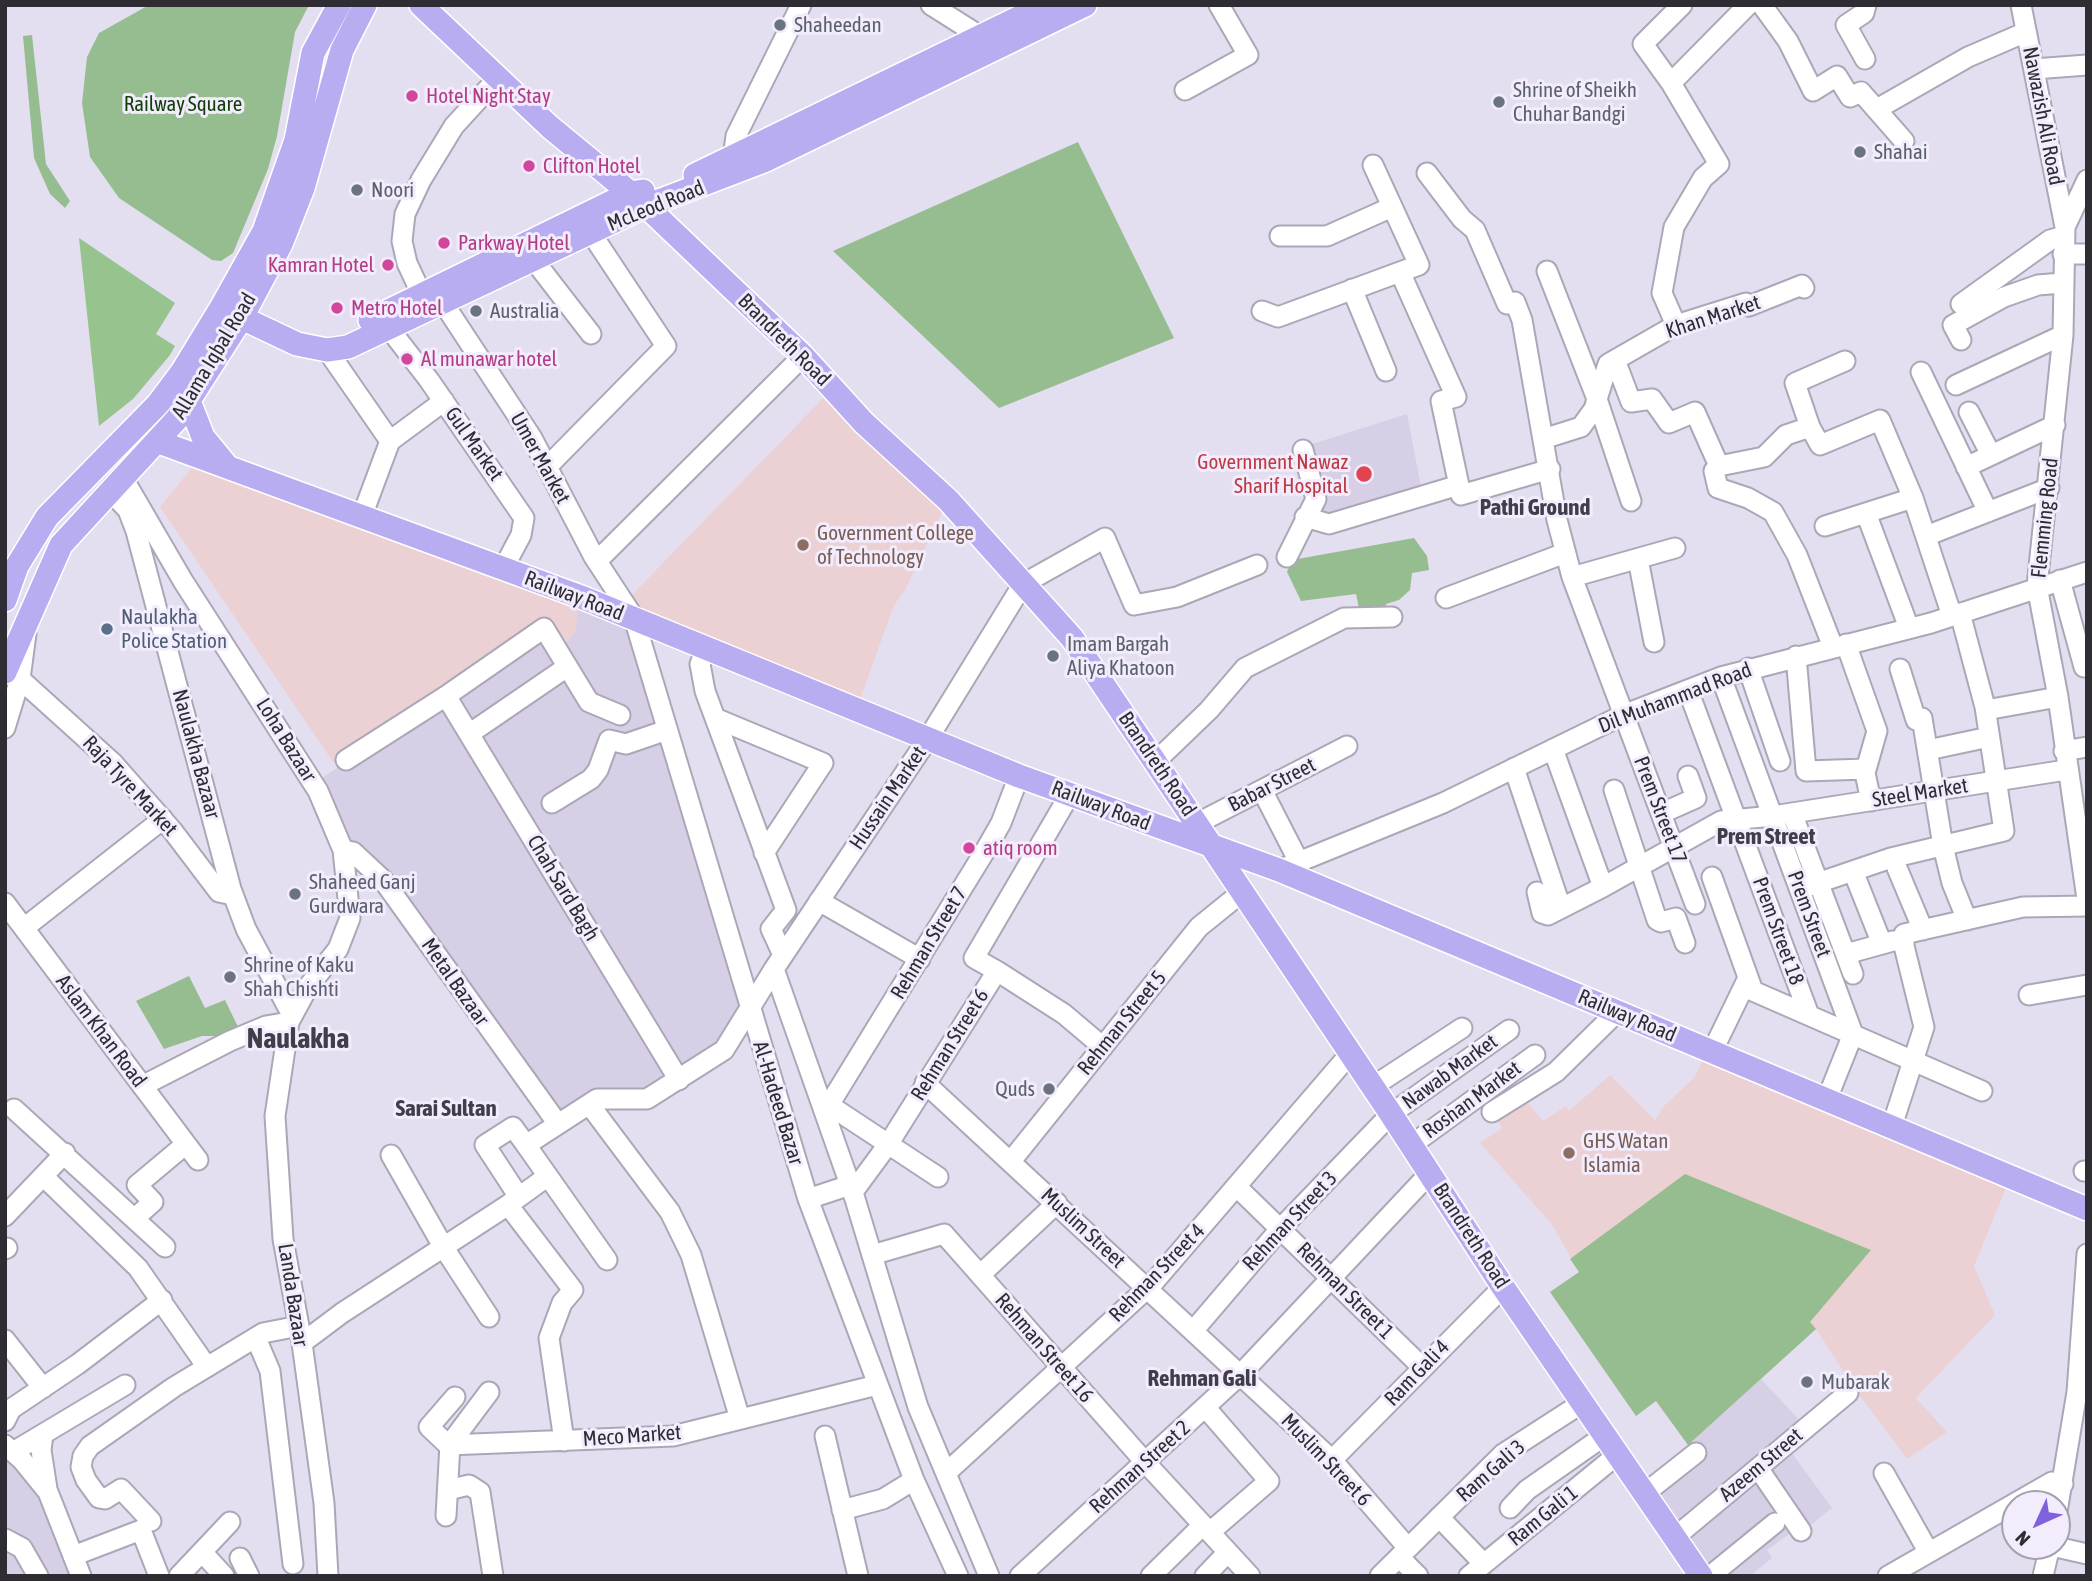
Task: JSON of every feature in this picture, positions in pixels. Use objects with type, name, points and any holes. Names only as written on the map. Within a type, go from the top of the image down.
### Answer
[{"type":"main road","name":"Allama Iqbal Road","points":[[10,674],[52,560],[61,545],[159,442],[189,401],[233,309],[264,231],[296,140],[313,53],[339,5]]},
{"type":"main road","name":"Allama Iqbal Road","points":[[5,600],[17,566],[47,517],[158,404],[281,244],[303,188],[342,50],[365,5]]},
{"type":"main road","name":"Brandreth Road","points":[[421,5],[497,79],[638,200],[803,356],[864,423],[948,500],[1072,638],[1391,1114],[1503,1287],[1700,1576]]},
{"type":"main road","name":"McLeod Road","points":[[233,309],[279,338],[327,350],[348,347],[388,327],[431,297],[533,259],[591,233],[638,200],[728,177],[939,66],[980,36],[1045,5]]},
{"type":"main road","name":"McLeod Road","points":[[233,309],[295,332],[334,335],[347,333],[431,297],[664,188],[939,66],[1085,5]]},
{"type":"main road","points":[[189,401],[203,437],[226,465]]},
{"type":"main road","name":"Railway Road","points":[[159,442],[634,618],[1019,776],[1212,848],[1289,866],[1617,1012],[2087,1209]]},
{"type":"street","points":[[733,158],[736,136],[801,5]]},
{"type":"street","points":[[931,5],[980,36]]},
{"type":"street","points":[[1185,90],[1248,55],[1219,5]]},
{"type":"street","points":[[1676,325],[1662,293],[1674,227],[1703,178],[1719,164],[1671,83],[1643,44],[1682,5]]},
{"type":"street","points":[[1671,83],[1748,5]]},
{"type":"street","points":[[1762,5],[1788,41],[1813,91],[1837,76],[1850,97],[1861,92],[1904,141]]},
{"type":"street","points":[[1865,59],[1846,25],[1864,13],[1866,5]]},
{"type":"street","name":"Nawazish Ali Road","points":[[2021,5],[2064,239]]},
{"type":"street","points":[[1877,109],[1968,57],[2026,32]]},
{"type":"street","points":[[2034,69],[2087,65]]},
{"type":"street","name":"Umer Market","points":[[497,79],[454,126],[421,180],[405,214],[402,241],[407,263],[532,438],[597,561],[634,618]]},
{"type":"street","points":[[1262,312],[1278,317],[1419,265],[1373,165]]},
{"type":"street","name":"Prem Street 17","points":[[1427,173],[1462,219],[1475,230],[1507,304],[1515,302],[1522,320],[1565,553],[1572,577],[1695,904]]},
{"type":"street","name":"Flemming Road","points":[[2087,180],[2064,239],[2063,335],[2037,586],[2058,697],[2065,761],[2080,793],[2087,899]]},
{"type":"street","points":[[1280,236],[1327,236],[1392,207]]},
{"type":"street","points":[[547,467],[666,346],[591,233]]},
{"type":"street","points":[[1961,304],[2050,240],[2064,239],[2087,254]]},
{"type":"street","points":[[533,259],[590,334]]},
{"type":"street","points":[[1547,271],[1597,399],[1631,501]]},
{"type":"street","points":[[1400,272],[1456,397],[1441,401],[1461,495],[1549,468]]},
{"type":"street","points":[[1961,340],[1953,325],[2004,297],[2038,285],[2062,283]]},
{"type":"street","name":"Khan Market","points":[[1615,360],[1676,325],[1746,303],[1749,306],[1802,285],[1804,288]]},
{"type":"street","points":[[1352,289],[1386,371]]},
{"type":"street","name":"Gul Market","points":[[388,327],[444,401],[524,518],[521,535],[502,569]]},
{"type":"street","points":[[1956,384],[2063,335]]},
{"type":"street","points":[[327,350],[390,441]]},
{"type":"street","points":[[597,561],[803,356]]},
{"type":"street","points":[[1543,439],[1581,427],[1597,399],[1608,364],[1615,360],[1631,402],[1652,399],[1669,423],[1695,412],[1719,466]]},
{"type":"street","points":[[1800,889],[1853,871],[2004,831],[1994,782],[1986,710],[1956,615],[1913,498],[1880,420],[1820,445],[1810,427],[1795,383],[1845,361]]},
{"type":"street","points":[[1921,372],[1988,512]]},
{"type":"street","points":[[362,516],[390,441],[444,401]]},
{"type":"street","points":[[1969,412],[1991,455]]},
{"type":"street","points":[[1966,467],[2054,425]]},
{"type":"street","points":[[1810,427],[1786,435],[1763,457],[1719,466],[1714,471],[1718,488],[1748,498],[1773,512],[1797,555],[1877,731],[1866,769],[1871,801]]},
{"type":"street","points":[[1287,557],[1316,499],[1303,450]]},
{"type":"street","name":"Loha Bazaar","points":[[117,484],[297,757],[334,822],[344,850],[350,918],[338,949],[308,987],[290,1019]]},
{"type":"street","name":"Naulakha Bazaar","points":[[117,484],[136,531],[233,895],[246,929],[290,1019]]},
{"type":"street","points":[[1305,517],[1329,524],[1459,485]]},
{"type":"street","points":[[1926,536],[2049,488]]},
{"type":"street","points":[[1825,526],[1913,498]]},
{"type":"street","points":[[1866,513],[1909,628]]},
{"type":"street","points":[[1023,584],[1105,538],[1134,606],[1177,597],[1257,565]]},
{"type":"street","points":[[1572,577],[1675,548]]},
{"type":"street","points":[[1446,598],[1565,553]]},
{"type":"street","points":[[1638,559],[1654,642]]},
{"type":"street","name":"Dil Muhammad Road","points":[[1289,866],[1443,803],[1623,715],[1721,677],[1956,615],[2037,586],[2087,572]]},
{"type":"street","points":[[2060,580],[2079,621],[2084,667]]},
{"type":"street","name":"Hussain Market","points":[[589,1104],[597,1099],[647,1099],[724,1050],[778,962],[929,737],[1023,584]]},
{"type":"street","points":[[1156,761],[1209,710],[1245,668],[1344,618],[1392,617]]},
{"type":"street","name":"Al-Hadeed Bazar","points":[[634,618],[808,1199],[914,1480],[958,1576]]},
{"type":"street","points":[[346,760],[446,696],[544,628],[589,702],[620,715]]},
{"type":"street","points":[[706,649],[700,664],[715,718],[786,910],[771,929],[778,962],[825,1102],[918,1407],[989,1576]]},
{"type":"street","points":[[1796,656],[1806,771],[1866,769]]},
{"type":"street","points":[[469,734],[568,667]]},
{"type":"street","points":[[1748,668],[1780,761]]},
{"type":"street","points":[[1900,668],[1916,720],[1922,718],[1943,846],[1952,883],[1967,920]]},
{"type":"street","points":[[5,728],[10,674]]},
{"type":"street","name":"Raja Tyre Market","points":[[10,674],[113,763],[163,819],[219,892],[233,895]]},
{"type":"street","name":"Prem Street","points":[[1721,677],[1853,1034]]},
{"type":"street","name":"Prem Street 18","points":[[1688,690],[1809,1015]]},
{"type":"street","name":"Chah Sard Bagh","points":[[446,696],[679,1080]]},
{"type":"street","points":[[1986,710],[2058,697]]},
{"type":"street","points":[[715,718],[822,763],[764,853]]},
{"type":"street","points":[[552,803],[592,779],[609,740],[626,744],[667,730]]},
{"type":"street","points":[[1928,750],[1989,737]]},
{"type":"street","name":"Babar Street","points":[[1196,824],[1347,746]]},
{"type":"street","name":"Steel Market","points":[[1561,908],[1721,821],[1773,816],[1994,782],[2065,761],[2087,747]]},
{"type":"street","points":[[1553,749],[1603,887]]},
{"type":"street","points":[[1514,768],[1561,908],[1545,915],[1537,892]]},
{"type":"street","name":"Rehman Street 7","points":[[825,1102],[920,959],[1001,823],[1019,776]]},
{"type":"street","points":[[1662,813],[1696,798],[1688,776]]},
{"type":"street","points":[[1262,790],[1289,866]]},
{"type":"street","points":[[1614,790],[1642,866],[1657,919],[1661,922],[1676,918],[1685,943]]},
{"type":"street","name":"Rehman Street 6","points":[[851,1189],[889,1143],[997,971],[974,958],[1069,794]]},
{"type":"street","points":[[1792,813],[1853,974]]},
{"type":"street","points":[[24,928],[163,819]]},
{"type":"street","name":"Metal Bazaar","points":[[344,850],[353,852],[383,880],[558,1124]]},
{"type":"street","points":[[1897,868],[1923,930]]},
{"type":"street","points":[[1853,871],[1882,944]]},
{"type":"street","points":[[1712,877],[1746,980],[1753,990],[1982,1091]]},
{"type":"street","name":"Rehman Street 5","points":[[1011,1161],[1199,928],[1241,893]]},
{"type":"street","points":[[820,901],[920,959]]},
{"type":"street","name":"Aslam Khan Road","points":[[5,903],[198,1160]]},
{"type":"street","points":[[1892,1126],[1924,1027],[1904,934],[2022,907],[2087,906]]},
{"type":"street","points":[[1846,954],[1904,938]]},
{"type":"street","points":[[997,971],[1064,1014],[1102,1047]]},
{"type":"street","points":[[1712,1052],[1746,980]]},
{"type":"street","points":[[2029,995],[2087,985]]},
{"type":"street","points":[[1492,1112],[1556,1072],[1617,1012]]},
{"type":"street","points":[[142,1086],[230,1041],[290,1019]]},
{"type":"street","name":"Landa Bazaar","points":[[290,1019],[275,1116],[276,1160],[288,1274],[300,1335],[324,1503],[328,1576]]},
{"type":"street","points":[[1372,1087],[1462,1028]]},
{"type":"street","name":"Nawab Market","points":[[1391,1114],[1509,1030]]},
{"type":"street","points":[[1828,1100],[1853,1034]]},
{"type":"street","name":"Rehman Street 4","points":[[946,1473],[1147,1288],[1349,1055]]},
{"type":"street","name":"Roshan Market","points":[[1410,1146],[1535,1055]]},
{"type":"street","name":"Muslim Street","points":[[925,1083],[1240,1376]]},
{"type":"street","points":[[825,1102],[938,1178]]},
{"type":"street","points":[[526,1145],[589,1104],[670,1212],[691,1255],[740,1419]]},
{"type":"street","points":[[14,1109],[136,1217],[165,1247]]},
{"type":"street","name":"Rehman Street 3","points":[[1193,1331],[1281,1228],[1391,1114]]},
{"type":"street","points":[[564,1441],[549,1338],[562,1303],[573,1290],[514,1201],[485,1145],[513,1127],[607,1260]]},
{"type":"street","points":[[136,1217],[153,1202],[137,1185],[186,1144]]},
{"type":"street","points":[[5,1216],[65,1153]]},
{"type":"street","points":[[391,1155],[444,1248],[489,1317]]},
{"type":"street","name":"Rehman Street 2","points":[[1020,1576],[1240,1376],[1430,1173]]},
{"type":"street","points":[[43,1176],[138,1268],[207,1367]]},
{"type":"street","points":[[151,1521],[121,1489],[105,1499],[99,1498],[86,1480],[81,1466],[83,1456],[98,1441],[207,1367],[256,1338],[280,1328],[300,1335],[342,1313],[444,1248],[548,1176]]},
{"type":"street","name":"Rehman Street 1","points":[[1237,1187],[1422,1367]]},
{"type":"street","points":[[808,1199],[851,1189]]},
{"type":"street","points":[[980,1275],[1057,1203]]},
{"type":"street","name":"Rehman Street 16","points":[[872,1255],[944,1234],[1145,1462],[1250,1576]]},
{"type":"street","points":[[2062,1490],[2077,1392],[2087,1254]]},
{"type":"street","name":"Ram Gali 4","points":[[1332,1460],[1503,1287]]},
{"type":"street","points":[[5,1421],[11,1409],[162,1300]]},
{"type":"street","points":[[256,1338],[270,1371],[293,1564]]},
{"type":"street","points":[[9,1354],[43,1388]]},
{"type":"street","name":"Muslim Street 6","points":[[1240,1376],[1332,1460],[1404,1553],[1418,1576]]},
{"type":"street","points":[[47,1490],[9,1449],[43,1434],[125,1385]]},
{"type":"street","name":"Meco Market","points":[[450,1444],[673,1436],[877,1385]]},
{"type":"street","points":[[446,1516],[450,1444],[489,1392]]},
{"type":"street","name":"Azeem Street","points":[[1674,1538],[1848,1392]]},
{"type":"street","points":[[450,1444],[429,1427],[455,1397]]},
{"type":"street","name":"Ram Gali 3","points":[[1380,1576],[1503,1454],[1582,1403]]},
{"type":"street","points":[[1151,1576],[1206,1528],[1269,1481],[1205,1407]]},
{"type":"street","points":[[43,1434],[41,1450],[47,1490],[80,1576]]},
{"type":"street","points":[[825,1436],[858,1576]]},
{"type":"street","points":[[1510,1508],[1527,1490],[1604,1436]]},
{"type":"street","points":[[1644,1494],[1696,1453]]},
{"type":"street","name":"Ram Gali 1","points":[[1477,1570],[1617,1455]]},
{"type":"street","points":[[1758,1468],[1801,1531]]},
{"type":"street","points":[[1884,1473],[1928,1551]]},
{"type":"street","points":[[842,1510],[883,1499],[914,1480]]},
{"type":"street","points":[[1888,1576],[2052,1482],[2063,1484]]},
{"type":"street","points":[[448,1490],[470,1485],[480,1492],[493,1576]]},
{"type":"street","points":[[1439,1517],[1477,1570]]},
{"type":"street","points":[[179,1576],[230,1522]]},
{"type":"street","points":[[1710,1576],[1775,1523]]},
{"type":"street","points":[[73,1556],[141,1530],[159,1576]]},
{"type":"street","points":[[5,1539],[22,1548],[38,1576]]},
{"type":"street","points":[[202,1552],[224,1576]]},
{"type":"street","points":[[1205,1576],[1228,1552]]},
{"type":"street","points":[[240,1558],[250,1576]]},
{"type":"shaded area","name":"Government College of Technology","points":[[832,389],[948,500],[905,590],[894,605],[857,708],[624,603]]},
{"type":"shaded area","name":"Government Nawaz Sharif Hospital","points":[[1407,414],[1423,497],[1322,523],[1303,447]]},
{"type":"shaded area","points":[[194,465],[581,597],[575,633],[558,652],[544,629],[346,760],[333,762],[160,507]]},
{"type":"shaded area","points":[[580,595],[634,618],[749,1009],[726,1046],[647,1099],[604,1099],[558,1124],[350,840],[321,779]]},
{"type":"shaded area","points":[[1706,1053],[2011,1176],[1974,1266],[1995,1315],[1916,1398],[1947,1432],[1907,1459],[1854,1388],[1816,1329],[1688,1445],[1656,1401],[1636,1416],[1550,1292],[1579,1272],[1553,1226],[1480,1143],[1502,1128],[1492,1112],[1521,1094],[1543,1121],[1566,1106],[1569,1111],[1610,1075],[1655,1120],[1664,1106],[1694,1078]]},
{"type":"shaded area","points":[[1761,1379],[1805,1426],[1786,1445],[1832,1508],[1796,1537],[1792,1532],[1767,1550],[1772,1558],[1750,1576],[1700,1576],[1640,1488]]},
{"type":"shaded area","points":[[5,1445],[22,1460],[81,1576],[5,1576]]},
{"type":"green space","name":"Railway Square","points":[[149,5],[309,5],[295,32],[277,136],[268,169],[233,253],[221,261],[212,260],[119,198],[90,157],[82,103],[87,57],[99,33]]},
{"type":"green space","points":[[32,35],[46,164],[70,201],[65,208],[50,194],[34,158],[23,36]]},
{"type":"green space","points":[[1078,142],[1174,338],[999,408],[833,251]]},
{"type":"green space","points":[[79,238],[175,303],[156,334],[175,346],[170,355],[133,399],[99,426]]},
{"type":"green space","points":[[1414,538],[1427,556],[1429,570],[1412,573],[1410,590],[1399,600],[1386,604],[1383,617],[1361,618],[1356,594],[1301,601],[1287,572],[1292,560]]},
{"type":"green space","points":[[189,976],[205,1008],[225,1000],[239,1029],[225,1036],[202,1036],[164,1049],[136,1001]]},
{"type":"green space","points":[[1685,1174],[1871,1250],[1810,1322],[1816,1329],[1688,1445],[1656,1401],[1636,1416],[1550,1292],[1579,1272],[1570,1259]]},
{"type":"place","name":"Shaheedan","points":[[780,25]]},
{"type":"place","name":"Hotel Night Stay","points":[[412,96]]},
{"type":"place","name":"Shrine of Sheikh Chuhar Bandgi","points":[[1499,102]]},
{"type":"place","name":"Shahai","points":[[1860,152]]},
{"type":"place","name":"Clifton Hotel","points":[[529,166]]},
{"type":"place","name":"Noori","points":[[357,190]]},
{"type":"place","name":"Parkway Hotel","points":[[444,243]]},
{"type":"place","name":"Kamran Hotel","points":[[388,265]]},
{"type":"place","name":"Metro Hotel","points":[[337,308]]},
{"type":"place","name":"Australia","points":[[476,311]]},
{"type":"place","name":"Al munawar hotel","points":[[407,359]]},
{"type":"place","name":"Government Nawaz Sharif Hospital","points":[[1364,474]]},
{"type":"place","name":"Government College of Technology","points":[[803,545]]},
{"type":"place","name":"Naulakha Police Station","points":[[107,629]]},
{"type":"place","name":"Imam Bargah Aliya Khatoon","points":[[1053,656]]},
{"type":"place","name":"atiq room","points":[[969,848]]},
{"type":"place","name":"Shaheed Ganj Gurdwara","points":[[295,894]]},
{"type":"place","name":"Shrine of Kaku Shah Chishti","points":[[230,977]]},
{"type":"place","name":"Quds","points":[[1049,1089]]},
{"type":"place","name":"GHS Watan Islamia","points":[[1569,1153]]},
{"type":"place","name":"Mubarak","points":[[1807,1382]]},
{"type":"district","name":"Pathi Ground","points":[[1535,508]]},
{"type":"district","name":"Prem Street","points":[[1766,837]]},
{"type":"district","name":"Naulakha","points":[[298,1039]]},
{"type":"district","name":"Sarai Sultan","points":[[446,1109]]},
{"type":"district","name":"Rehman Gali","points":[[1202,1379]]}]
